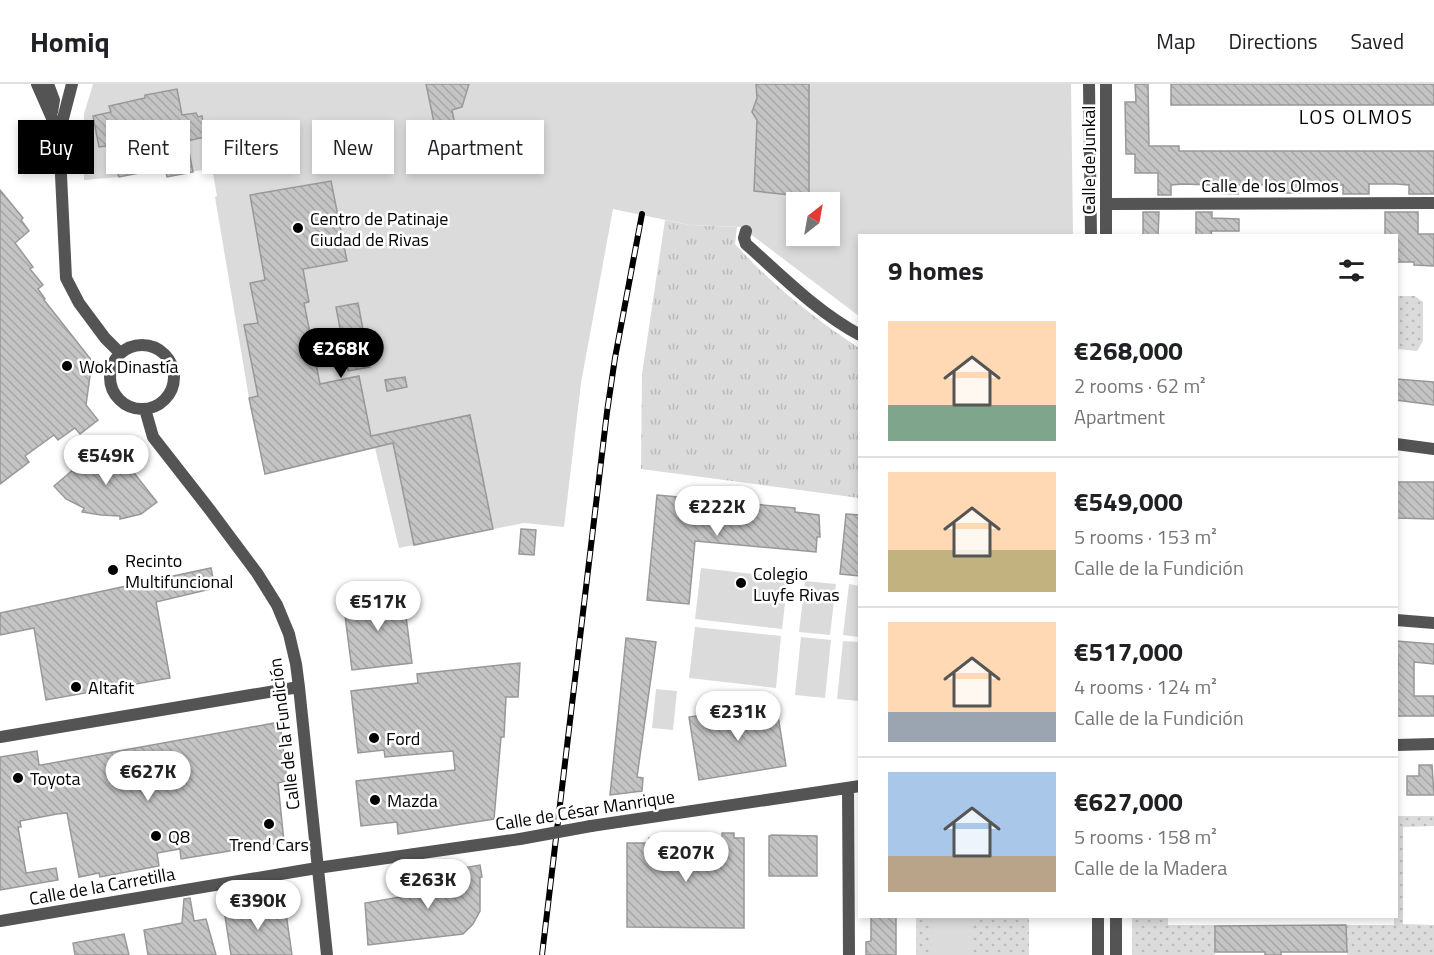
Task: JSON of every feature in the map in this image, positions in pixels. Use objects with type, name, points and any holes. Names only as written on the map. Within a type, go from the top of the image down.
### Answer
[{"type":"street","points":[[38,84],[54,120]]},
{"type":"street","points":[[48,84],[54,100],[52,116]]},
{"type":"street","points":[[63,120],[72,84]]},
{"type":"street","name":"Calle de Junkal","points":[[1089,84],[1091,234]]},
{"type":"street","name":"Calle de Junkal","points":[[1106,84],[1106,234]]},
{"type":"street","points":[[61,174],[66,278],[79,303],[105,338],[120,353]]},
{"type":"street","name":"Calle de los Olmos","points":[[1107,204],[1434,203]]},
{"type":"street","points":[[746,231],[744,238],[746,244],[806,297],[845,327],[858,334]]},
{"type":"street","points":[[138,345],[157,348],[165,354],[175,373],[171,393],[155,407],[145,409],[126,405],[113,390],[111,370],[114,361],[120,353],[138,345]]},
{"type":"street","name":"Calle de la Fundición","points":[[145,409],[153,437],[257,573],[277,605],[289,634],[299,687],[327,955]]},
{"type":"street","points":[[1398,444],[1434,449]]},
{"type":"street","points":[[1398,620],[1434,623]]},
{"type":"street","points":[[0,737],[299,687]]},
{"type":"street","points":[[1398,745],[1434,744]]},
{"type":"street","points":[[849,955],[854,787]]},
{"type":"street","name":"Calle de César Manrique","points":[[317,868],[854,787]]},
{"type":"street","name":"Calle de la Carretilla","points":[[0,921],[317,868]]},
{"type":"street","points":[[1098,918],[1098,955]]},
{"type":"street","points":[[1116,918],[1116,955]]},
{"type":"green space","points":[[93,84],[1071,84],[1073,234],[858,234],[858,315],[741,227],[690,225],[613,209],[581,383],[564,527],[524,523],[399,548],[375,448],[265,474],[249,398],[213,174],[300,174],[300,120],[202,120],[202,170],[190,172],[190,120],[106,120],[106,174],[134,174],[84,180],[84,174],[94,174],[94,120],[84,120]]},
{"type":"green space","points":[[166,174],[182,174],[167,177]]},
{"type":"green space","points":[[665,220],[690,225],[737,227],[735,244],[763,273],[794,300],[858,347],[858,498],[641,469],[642,374]]},
{"type":"green space","points":[[1398,296],[1415,296],[1423,302],[1423,341],[1417,351],[1398,349]]},
{"type":"green space","points":[[701,568],[788,578],[782,629],[695,619]]},
{"type":"green space","points":[[805,581],[836,584],[830,635],[799,632]]},
{"type":"green space","points":[[849,584],[858,586],[858,637],[843,635]]},
{"type":"green space","points":[[695,627],[781,636],[776,688],[689,678]]},
{"type":"green space","points":[[801,637],[831,640],[825,698],[795,695]]},
{"type":"green space","points":[[843,641],[858,642],[858,701],[837,699]]},
{"type":"green space","points":[[656,689],[677,691],[673,730],[652,728]]},
{"type":"green space","points":[[1398,816],[1434,816],[1434,826],[1403,827],[1403,924],[1434,925],[1434,955],[1347,955],[1347,925],[1394,925],[1394,918],[1398,918]]},
{"type":"green space","points":[[916,918],[1029,918],[1029,955],[916,955]]},
{"type":"green space","points":[[932,918],[971,918],[971,955],[932,955]]},
{"type":"green space","points":[[1132,918],[1168,918],[1168,925],[1215,925],[1215,955],[1132,955]]},
{"type":"building","points":[[426,84],[469,84],[462,107],[452,110],[454,120],[433,120]]},
{"type":"building","points":[[756,84],[809,84],[809,192],[786,192],[786,195],[754,191],[757,120],[752,112],[757,98]]},
{"type":"building","points":[[1135,84],[1148,84],[1149,146],[1179,146],[1179,151],[1434,151],[1434,194],[1409,194],[1409,185],[1396,184],[1369,184],[1369,194],[1343,194],[1343,185],[1304,184],[1304,193],[1277,193],[1277,185],[1238,185],[1238,194],[1211,193],[1211,185],[1183,184],[1171,185],[1171,195],[1158,195],[1158,173],[1135,173],[1135,154],[1126,154],[1125,102],[1136,102]]},
{"type":"building","points":[[1171,84],[1434,84],[1434,105],[1171,105]]},
{"type":"building","points":[[177,89],[182,115],[196,113],[198,117],[202,116],[202,138],[190,140],[190,120],[106,120],[106,146],[99,147],[93,116],[111,112],[109,106],[145,98],[145,95]]},
{"type":"building","points":[[190,156],[193,172],[190,173]]},
{"type":"building","points":[[118,174],[134,174],[119,177]]},
{"type":"building","points":[[166,174],[183,174],[167,177]]},
{"type":"building","points":[[331,181],[347,261],[303,269],[309,302],[304,303],[320,384],[359,376],[371,436],[470,415],[493,529],[414,545],[393,443],[265,474],[249,398],[258,396],[244,325],[258,323],[250,283],[265,280],[250,195]]},
{"type":"building","points":[[0,190],[23,218],[21,220],[29,231],[15,243],[33,267],[30,269],[43,285],[38,289],[44,300],[92,361],[86,405],[98,420],[80,434],[75,428],[58,440],[54,435],[25,456],[29,462],[0,484]]},
{"type":"building","points":[[1143,212],[1159,212],[1158,234],[1143,234]]},
{"type":"building","points":[[1196,212],[1212,212],[1212,218],[1239,219],[1239,231],[1211,231],[1212,234],[1196,234]]},
{"type":"building","points":[[1385,212],[1418,212],[1418,234],[1434,234],[1434,266],[1398,262],[1398,234],[1385,234]]},
{"type":"building","points":[[358,303],[370,367],[348,371],[336,307]]},
{"type":"building","points":[[405,377],[407,387],[387,391],[385,380]]},
{"type":"building","points":[[1398,379],[1434,382],[1434,405],[1398,400]]},
{"type":"building","points":[[108,440],[157,502],[141,514],[120,519],[120,516],[82,512],[84,508],[66,499],[54,486]]},
{"type":"building","points":[[1398,482],[1434,482],[1434,519],[1398,518]]},
{"type":"building","points":[[657,495],[795,508],[795,512],[819,515],[820,537],[817,537],[816,552],[695,541],[689,604],[647,600]]},
{"type":"building","points":[[846,514],[858,515],[858,576],[840,574]]},
{"type":"building","points":[[521,529],[536,530],[534,555],[519,554]]},
{"type":"building","points":[[211,568],[215,588],[156,602],[170,678],[46,700],[34,628],[0,635],[0,613]]},
{"type":"building","points":[[403,593],[412,663],[352,670],[343,600]]},
{"type":"building","points":[[626,638],[656,642],[637,777],[643,778],[642,791],[610,795]]},
{"type":"building","points":[[1398,641],[1434,644],[1434,664],[1414,662],[1414,696],[1434,696],[1434,716],[1398,716]]},
{"type":"building","points":[[520,663],[518,697],[506,697],[504,737],[501,737],[494,819],[398,834],[397,822],[361,826],[356,781],[455,770],[453,751],[385,757],[384,750],[358,753],[351,691],[418,683],[417,674]]},
{"type":"building","points":[[776,703],[786,766],[699,780],[689,717]]},
{"type":"building","points":[[280,722],[287,781],[278,783],[284,842],[181,859],[180,849],[157,853],[159,866],[100,877],[99,873],[79,877],[67,813],[57,814],[20,821],[21,827],[18,827],[26,873],[56,868],[58,880],[0,890],[0,757],[37,751],[39,765],[41,765]]},
{"type":"building","points":[[1419,765],[1432,765],[1434,795],[1407,795],[1407,776],[1419,776]]},
{"type":"building","points":[[722,833],[734,833],[734,838],[744,838],[744,928],[627,927],[627,843],[649,843],[649,838],[722,837]]},
{"type":"building","points":[[769,836],[817,836],[817,876],[769,876]]},
{"type":"building","points":[[480,865],[482,877],[480,877],[480,911],[473,924],[463,934],[368,945],[365,903],[435,891],[433,873]]},
{"type":"building","points":[[190,898],[194,921],[206,919],[216,955],[148,955],[144,930],[182,923],[184,899]]},
{"type":"building","points":[[244,899],[247,912],[285,906],[292,955],[231,955],[225,916],[235,914],[233,901]]},
{"type":"building","points":[[871,918],[896,918],[896,955],[866,955],[866,942],[871,941]]},
{"type":"building","points":[[1346,925],[1347,952],[1281,952],[1281,955],[1265,955],[1265,952],[1215,952],[1215,926]]},
{"type":"building","points":[[124,934],[129,955],[75,955],[73,943]]},
{"type":"railway","points":[[542,955],[607,412],[642,214]]},
{"type":"place","name":"Centro de Patinaje Ciudad de Rivas","points":[[298,228]]},
{"type":"place","name":"Wok Dinastía","points":[[67,366]]},
{"type":"place","name":"Recinto Multifuncional","points":[[113,570]]},
{"type":"place","name":"Colegio Luyfe Rivas","points":[[741,583]]},
{"type":"place","name":"Altafit","points":[[76,687]]},
{"type":"place","name":"Ford","points":[[374,738]]},
{"type":"place","name":"Toyota","points":[[18,778]]},
{"type":"place","name":"Mazda","points":[[375,800]]},
{"type":"place","name":"Trend Cars","points":[[269,824]]},
{"type":"place","name":"Q8","points":[[156,836]]},
{"type":"district","name":"LOS OLMOS","points":[[1356,116]]}]
